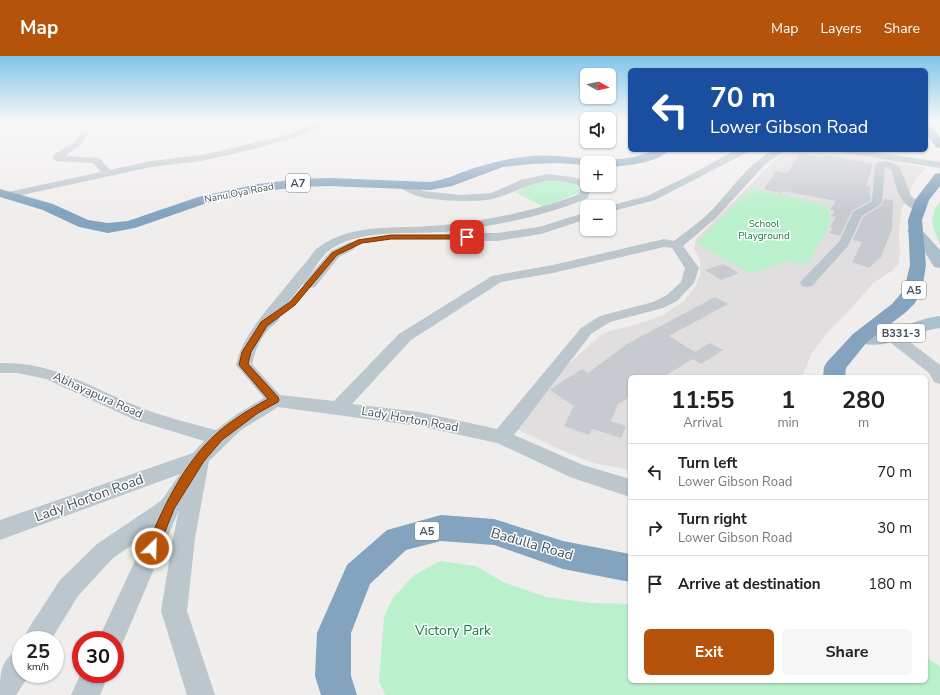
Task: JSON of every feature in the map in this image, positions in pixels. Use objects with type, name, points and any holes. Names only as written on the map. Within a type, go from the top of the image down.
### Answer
[{"type":"highway","points":[[616,163],[650,157],[659,152]]},
{"type":"highway","name":"Nanu Oya Road","points":[[4,194],[48,207],[84,224],[108,228],[130,226],[203,200],[258,188],[298,183],[330,182],[430,186],[448,183],[475,172],[502,164],[531,160],[557,159],[580,161]]},
{"type":"highway","name":"A5","points":[[834,375],[835,367],[860,338],[899,308],[908,299],[913,290],[918,265],[915,220],[922,200],[940,177]]},
{"type":"highway","name":"Badulla Road","points":[[339,695],[333,676],[334,633],[358,575],[397,539],[441,528],[494,532],[563,555],[628,568]]},
{"type":"main road","points":[[915,231],[926,242],[940,262]]},
{"type":"main road","name":"B331-3","points":[[860,338],[881,339],[923,324],[940,322]]},
{"type":"street","points":[[64,152],[57,158],[96,160],[108,174]]},
{"type":"street","points":[[4,194],[151,164],[200,158],[229,152]]},
{"type":"street","points":[[616,207],[651,198],[692,178],[739,152]]},
{"type":"street","points":[[676,245],[711,217],[766,159],[777,152]]},
{"type":"street","points":[[857,152],[940,165]]},
{"type":"street","points":[[807,283],[844,243],[857,214],[877,202],[880,165],[882,164],[896,168],[905,196],[910,203],[919,208]]},
{"type":"street","points":[[274,400],[244,365],[246,352],[264,324],[322,250],[332,243],[362,233],[377,230],[440,230],[479,225],[566,204],[584,196],[585,188],[582,183],[573,180],[547,177],[525,182],[492,196],[461,198],[421,194],[404,186]]},
{"type":"street","points":[[264,324],[293,304],[335,254],[360,241],[391,237],[497,237],[541,230],[580,217]]},
{"type":"street","points":[[339,407],[405,337],[497,278],[553,270],[664,243],[676,245],[692,268],[687,283],[672,298],[658,305],[605,319],[586,331],[501,436]]},
{"type":"street","points":[[892,336],[936,370],[940,378]]},
{"type":"street","name":"Abhayapura Road","points":[[0,368],[12,367],[52,374],[132,412],[218,438]]},
{"type":"street","name":"Lady Horton Road","points":[[114,631],[158,535],[169,507],[200,458],[218,438],[254,410],[274,400],[339,407],[419,419],[501,436],[577,471],[628,487]]},
{"type":"street","points":[[200,458],[184,538],[174,611],[201,695]]},
{"type":"street","name":"Lady Horton Road","points":[[0,530],[200,458]]},
{"type":"street","points":[[42,631],[69,588],[105,551],[169,507]]},
{"type":"street","points":[[0,695],[12,677]]},
{"type":"street","points":[[86,695],[91,683]]},
{"type":"shaded area","points":[[788,152],[840,152],[927,168],[916,178],[901,211],[899,263],[892,271],[873,283],[849,311],[827,333],[812,353],[803,375],[628,375],[628,470],[593,463],[503,423],[601,335],[663,315],[685,300],[695,287],[700,275],[700,261],[694,248],[696,239],[776,159]]},
{"type":"green space","points":[[554,179],[576,183],[580,192],[544,207],[515,192],[535,182]]},
{"type":"green space","name":"School Playground","points":[[752,188],[827,205],[831,219],[826,233],[806,265],[786,261],[751,274],[696,243]]},
{"type":"green space","points":[[940,202],[940,244],[932,223],[936,207]]},
{"type":"green space","name":"Victory Park","points":[[440,561],[476,566],[503,582],[546,597],[591,603],[628,604],[628,683],[928,683],[928,659],[940,666],[940,695],[385,695],[379,681],[384,617],[393,598],[413,576]]},
{"type":"building","points":[[800,153],[823,158],[824,155],[873,164],[866,186],[871,187],[869,196],[871,196],[871,200],[852,211],[840,236],[829,233],[833,228],[830,227],[836,217],[831,216],[835,211],[830,210],[836,201],[764,189],[776,171],[787,173]]},
{"type":"building","points":[[884,199],[893,200],[892,229],[881,257],[869,268],[852,262],[862,242],[853,240],[863,217],[882,205]]},
{"type":"building","points":[[723,264],[739,273],[721,280],[705,270]]},
{"type":"building","points":[[715,297],[728,304],[669,336],[695,352],[710,343],[723,350],[701,364],[693,359],[666,375],[628,375],[628,398],[618,404],[611,421],[626,426],[621,438],[592,429],[589,435],[564,426],[574,406],[550,390],[582,369],[588,373],[627,344]]},
{"type":"route","points":[[152,548],[169,507],[200,458],[218,438],[254,410],[274,400],[244,365],[246,352],[264,324],[293,304],[335,254],[360,241],[391,237],[467,237]]}]
